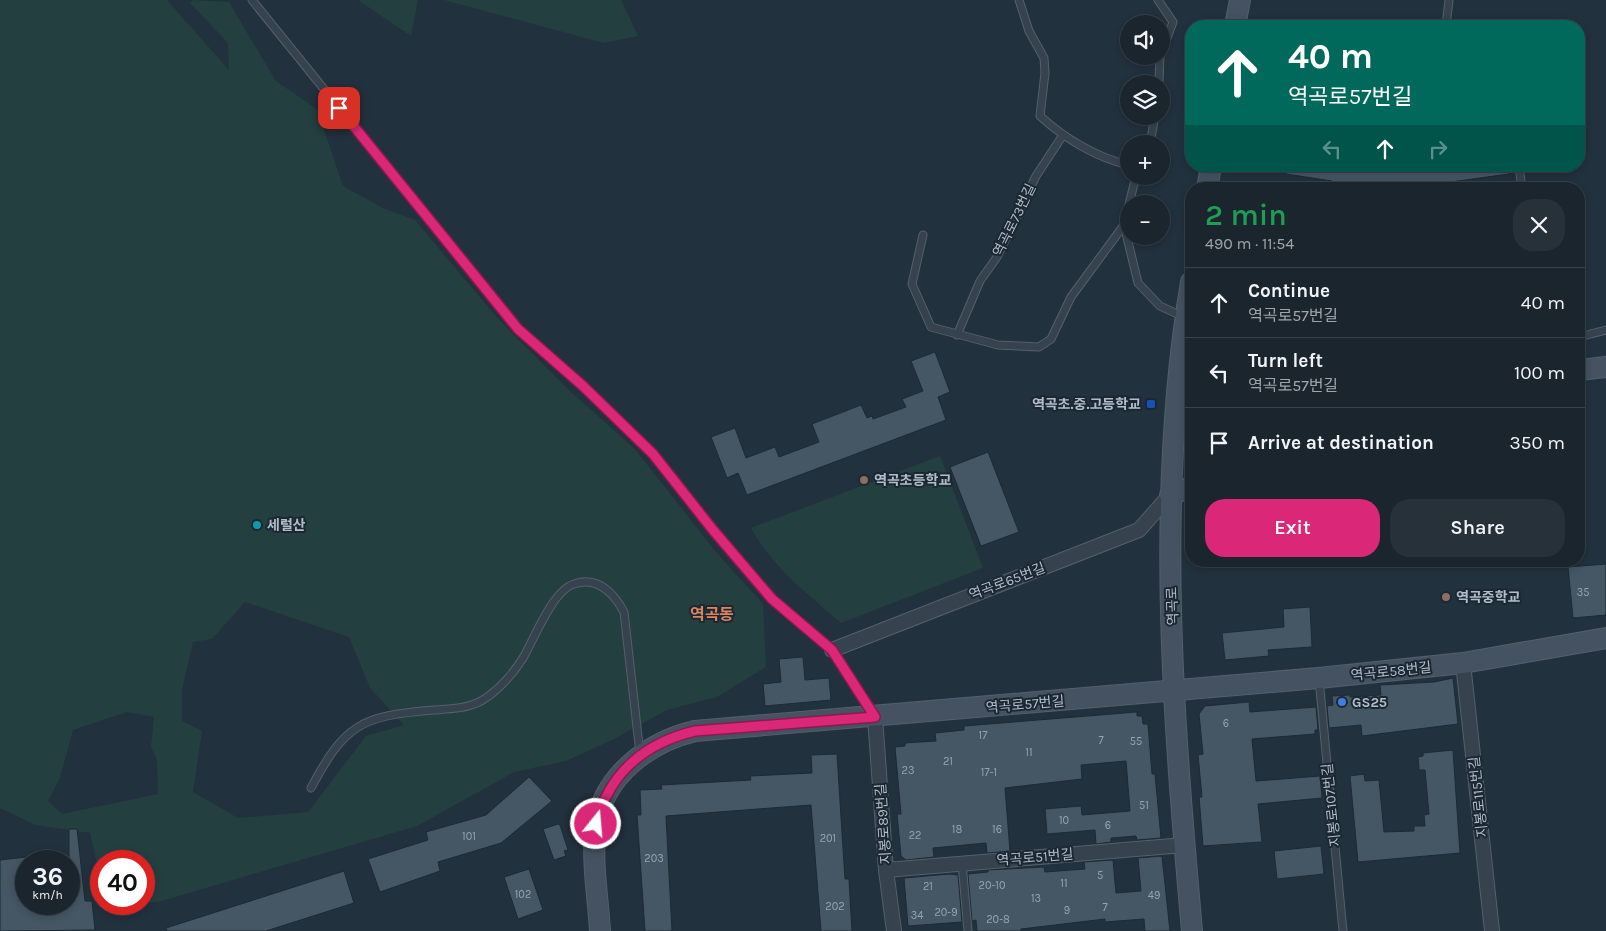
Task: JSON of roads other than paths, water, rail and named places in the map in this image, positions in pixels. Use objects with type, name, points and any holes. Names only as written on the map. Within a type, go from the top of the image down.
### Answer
[{"type":"street","points":[[1236,20],[1240,0]]},
{"type":"street","name":"역곡로","points":[[1185,344],[1173,428],[1170,495],[1175,692],[1184,845],[1192,931]]},
{"type":"street","points":[[1585,369],[1606,366]]},
{"type":"street","points":[[1170,495],[1185,489]]},
{"type":"street","name":"역곡로65번길","points":[[832,650],[1139,530],[1170,495]]},
{"type":"street","name":"역곡로58번길","points":[[1175,692],[1463,663],[1606,638]]},
{"type":"street","name":"지봉로115번길","points":[[1463,663],[1492,931]]},
{"type":"street","name":"역곡로57번길","points":[[600,931],[594,845],[596,824],[603,802],[614,781],[640,756],[678,735],[695,731],[1175,692]]},
{"type":"street","name":"지봉로89번길","points":[[875,717],[886,870],[894,931]]},
{"type":"street","name":"역곡로51번길","points":[[886,870],[1184,845]]},
{"type":"lane","points":[[252,0],[518,329],[583,386],[653,454],[713,530],[772,599],[832,650],[875,717]]},
{"type":"lane","points":[[1020,0],[1029,31],[1044,58],[1045,73],[1040,116],[1063,136],[1113,162],[1120,163]]},
{"type":"lane","points":[[1158,0],[1168,15]]},
{"type":"lane","points":[[1447,20],[1449,0]]},
{"type":"lane","points":[[1170,18],[1173,22],[1170,30]]},
{"type":"lane","name":"역곡로73번길","points":[[957,335],[980,281],[997,257],[1036,176],[1063,136]]},
{"type":"lane","points":[[923,235],[912,284],[931,327],[998,344],[1038,347],[1052,339],[1072,297],[1120,231]]},
{"type":"lane","points":[[1129,245],[1138,283],[1160,306],[1185,321]]},
{"type":"lane","points":[[1585,335],[1606,330]]},
{"type":"lane","points":[[311,788],[327,758],[345,735],[373,718],[456,708],[481,701],[506,680],[522,660],[558,594],[571,585],[587,581],[600,585],[616,597],[624,612],[640,756]]},
{"type":"lane","name":"지봉로107번길","points":[[1319,678],[1343,931]]},
{"type":"lane","points":[[962,863],[968,931]]},
{"type":"place","name":"역곡초.중.고등학교","points":[[1151,404]]},
{"type":"place","name":"역곡초등학교","points":[[864,480]]},
{"type":"place","name":"세럴산","points":[[257,525]]},
{"type":"place","name":"역곡중학교","points":[[1446,597]]},
{"type":"place","name":"GS25","points":[[1342,702]]},
{"type":"district","name":"역곡동","points":[[712,614]]}]
